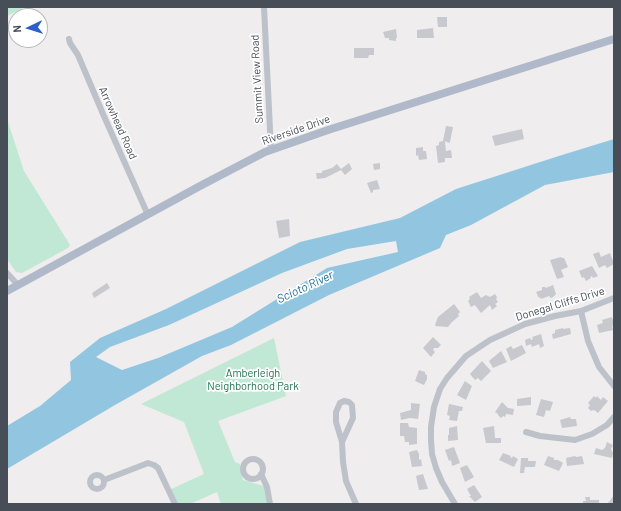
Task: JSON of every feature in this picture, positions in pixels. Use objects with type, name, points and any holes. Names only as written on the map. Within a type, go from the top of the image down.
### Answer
[{"type":"main road","name":"Riverside Drive","points":[[7,291],[200,186],[271,150],[614,39]]},
{"type":"street","name":"Summit View Road","points":[[264,7],[271,150]]},
{"type":"street","name":"Arrowhead Road","points":[[69,39],[78,55],[148,215]]},
{"type":"street","points":[[7,273],[18,286]]},
{"type":"street","name":"Donegal Cliffs Drive","points":[[455,504],[442,482],[436,468],[432,454],[431,440],[434,407],[440,389],[446,378],[466,356],[490,340],[530,323],[581,311],[614,298]]},
{"type":"street","points":[[581,311],[588,341],[599,367],[614,386]]},
{"type":"street","points":[[342,442],[353,418],[352,405],[349,402],[344,401],[338,406],[336,412],[336,422],[342,442],[346,481],[356,504]]},
{"type":"street","points":[[526,432],[540,436],[575,440],[592,434],[607,425],[614,417]]},
{"type":"street","points":[[104,480],[148,463],[154,465],[158,468],[175,504]]},
{"type":"street","points":[[261,474],[267,487],[270,504]]},
{"type":"green space","points":[[7,7],[25,7],[8,8],[7,16]]},
{"type":"green space","points":[[7,119],[24,171],[70,245],[68,248],[22,273],[16,272],[7,259]]},
{"type":"green space","name":"Amberleigh Neighborhood Park","points":[[274,338],[286,396],[218,421],[235,462],[240,464],[243,480],[267,487],[270,504],[221,504],[217,492],[190,504],[175,504],[169,490],[204,474],[184,422],[141,404]]},
{"type":"water","name":"Scioto River","points":[[614,139],[614,172],[545,185],[471,225],[446,235],[440,248],[329,295],[231,345],[202,356],[115,405],[7,469],[7,426],[40,406],[71,380],[70,362],[100,338],[166,309],[300,242],[400,218],[456,189]],"holes":[[[396,241],[398,252],[327,268],[232,327],[158,358],[122,370],[96,357],[110,347],[169,325],[282,273],[347,249]]]},
{"type":"building","points":[[437,17],[447,17],[447,27],[438,27]]},
{"type":"building","points":[[433,28],[434,38],[417,38],[417,30]]},
{"type":"building","points":[[396,29],[396,41],[385,38],[383,32]]},
{"type":"building","points":[[354,48],[374,48],[374,55],[369,55],[368,58],[354,58]]},
{"type":"building","points":[[446,126],[453,127],[450,142],[445,141],[446,151],[451,150],[452,158],[445,158],[445,162],[438,163],[436,146],[439,145],[439,142],[443,141]]},
{"type":"building","points":[[522,129],[524,139],[495,146],[492,136]]},
{"type":"building","points":[[423,147],[423,151],[426,151],[427,159],[419,160],[418,155],[416,156],[416,148]]},
{"type":"building","points":[[349,163],[352,169],[345,175],[341,170],[325,178],[317,179],[316,173],[322,173],[322,171],[332,168],[337,164],[341,169]]},
{"type":"building","points":[[380,163],[380,169],[374,170],[373,164]]},
{"type":"building","points":[[377,180],[380,189],[373,190],[371,193],[367,183]]},
{"type":"building","points":[[289,219],[290,236],[279,238],[276,221]]},
{"type":"building","points":[[599,252],[601,257],[610,253],[614,264],[607,268],[605,265],[599,268],[593,254]]},
{"type":"building","points":[[561,257],[564,258],[568,267],[561,270],[564,277],[557,279],[550,260]]},
{"type":"building","points":[[592,266],[598,276],[593,278],[592,276],[586,281],[584,277],[582,278],[579,271]]},
{"type":"building","points":[[107,283],[110,288],[94,298],[92,293]]},
{"type":"building","points":[[553,285],[556,294],[553,297],[551,298],[549,296],[541,299],[540,297],[539,298],[536,292],[542,290],[542,287],[546,288]]},
{"type":"building","points":[[477,292],[481,298],[486,295],[490,297],[495,294],[498,302],[495,304],[497,306],[492,310],[490,305],[481,313],[475,305],[471,307],[468,301],[470,299],[469,297]]},
{"type":"building","points":[[454,304],[460,312],[458,314],[459,316],[448,327],[435,326],[438,317]]},
{"type":"building","points":[[612,317],[612,319],[614,319],[614,325],[612,326],[613,330],[599,333],[597,325],[603,323],[602,320]]},
{"type":"building","points":[[570,328],[571,334],[553,339],[552,334],[555,333],[555,330]]},
{"type":"building","points":[[541,334],[544,346],[540,348],[539,344],[532,347],[531,344],[526,346],[525,340],[530,338],[531,340],[533,339],[532,337]]},
{"type":"building","points":[[433,337],[441,345],[438,348],[434,348],[433,350],[435,352],[431,357],[423,348]]},
{"type":"building","points":[[522,345],[526,353],[511,361],[506,349],[511,346],[513,349]]},
{"type":"building","points":[[501,351],[507,362],[493,368],[489,361]]},
{"type":"building","points":[[482,361],[491,371],[481,381],[478,378],[475,380],[470,374]]},
{"type":"building","points":[[419,370],[425,372],[427,375],[424,385],[415,381]]},
{"type":"building","points":[[465,381],[472,386],[466,400],[457,395]]},
{"type":"building","points":[[594,396],[596,398],[597,396],[601,400],[603,397],[608,401],[598,413],[594,410],[591,411],[588,408],[590,405],[588,403]]},
{"type":"building","points":[[531,397],[531,405],[517,406],[517,399]]},
{"type":"building","points":[[541,399],[553,402],[550,411],[546,410],[544,417],[536,415]]},
{"type":"building","points":[[502,402],[508,408],[514,409],[513,415],[506,414],[505,417],[503,416],[501,418],[495,412]]},
{"type":"building","points":[[411,403],[420,404],[418,419],[410,418],[401,420],[400,413],[411,410]]},
{"type":"building","points":[[449,404],[463,407],[462,411],[459,411],[457,421],[449,420],[450,416],[447,415]]},
{"type":"building","points":[[570,417],[571,419],[576,419],[577,426],[562,428],[560,420]]},
{"type":"building","points":[[400,423],[408,423],[409,427],[417,428],[417,444],[409,445],[409,442],[405,442],[404,436],[400,436]]},
{"type":"building","points":[[457,426],[458,440],[448,441],[449,428]]},
{"type":"building","points":[[494,426],[495,438],[501,438],[501,443],[486,443],[483,428]]},
{"type":"building","points":[[607,442],[613,445],[611,449],[613,453],[612,458],[594,454],[596,448],[602,450],[605,448]]},
{"type":"building","points":[[454,447],[460,463],[452,466],[451,460],[449,461],[445,450]]},
{"type":"building","points":[[417,450],[422,466],[412,467],[409,452]]},
{"type":"building","points":[[503,453],[511,456],[510,457],[512,458],[513,456],[518,459],[514,467],[499,460]]},
{"type":"building","points":[[548,456],[563,463],[559,471],[544,465]]},
{"type":"building","points":[[582,456],[584,464],[567,466],[566,458]]},
{"type":"building","points":[[521,458],[528,458],[528,461],[536,461],[535,467],[525,467],[524,473],[520,473]]},
{"type":"building","points":[[467,465],[474,477],[465,482],[460,468]]},
{"type":"building","points":[[423,474],[428,489],[419,490],[416,476]]},
{"type":"building","points":[[474,485],[482,497],[475,502],[469,496],[471,496],[467,489]]},
{"type":"building","points":[[614,495],[614,504],[609,504],[608,503]]},
{"type":"building","points":[[585,497],[590,497],[590,500],[599,500],[599,504],[583,504],[583,501],[586,501]]}]
